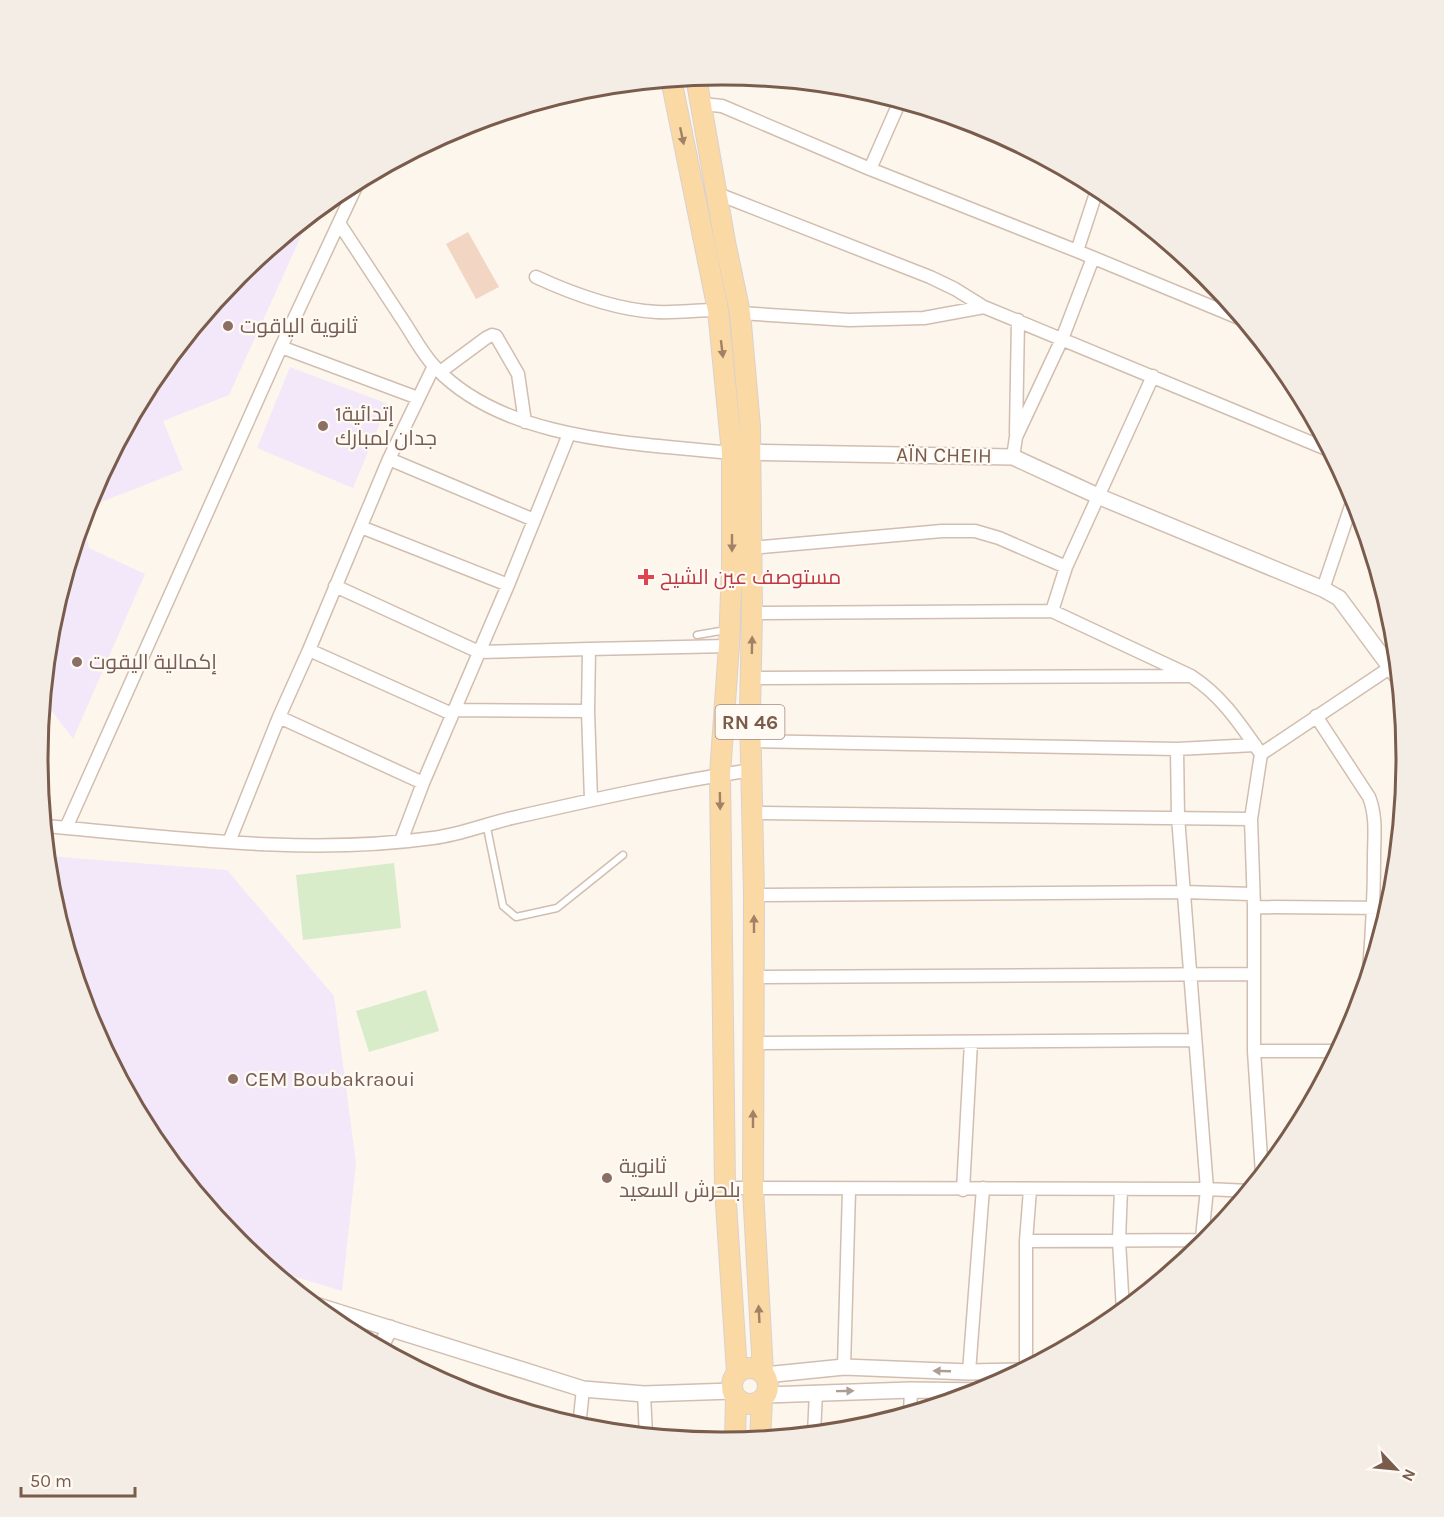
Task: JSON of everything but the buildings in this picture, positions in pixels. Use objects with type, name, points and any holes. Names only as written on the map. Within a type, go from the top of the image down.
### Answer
[{"type":"main road","name":"RN 46","points":[[673,86],[718,310],[742,452],[751,548],[754,895],[753,1190],[764,1373]]},
{"type":"main road","name":"RN 46","points":[[701,87],[745,352],[742,452],[732,565],[720,774],[725,1188],[735,1387],[735,1432]]},
{"type":"main road","points":[[761,1431],[764,1398],[768,1385],[764,1373],[753,1367],[742,1369],[735,1387],[748,1404],[764,1398]]},
{"type":"street","points":[[701,87],[722,106],[870,169],[1229,314]]},
{"type":"street","points":[[870,169],[897,107]]},
{"type":"street","points":[[718,194],[930,278],[955,289],[984,307],[1318,446]]},
{"type":"street","points":[[66,828],[280,347],[352,196]]},
{"type":"street","points":[[1077,251],[1095,197]]},
{"type":"street","points":[[339,224],[437,369],[456,387],[525,422],[569,434],[742,452]]},
{"type":"street","name":"AÏN CHEIH","points":[[742,452],[1013,457],[1016,437],[1062,339],[1093,258]]},
{"type":"street","points":[[536,277],[596,299],[636,309],[657,312],[718,310]]},
{"type":"street","points":[[740,313],[849,320],[924,318],[984,307]]},
{"type":"street","points":[[1016,437],[1018,320]]},
{"type":"street","points":[[229,842],[279,717],[389,459],[418,398],[437,369],[492,335],[496,336],[518,374],[525,422]]},
{"type":"street","points":[[280,347],[418,398]]},
{"type":"street","points":[[1052,611],[1066,567],[1100,497],[1153,376]]},
{"type":"street","points":[[402,841],[423,783],[508,585],[569,434]]},
{"type":"street","points":[[1013,457],[1100,497],[1323,589],[1339,598],[1389,662]]},
{"type":"street","points":[[389,459],[534,520]]},
{"type":"street","points":[[1323,589],[1349,512]]},
{"type":"street","points":[[360,527],[508,585]]},
{"type":"street","points":[[751,548],[942,531],[975,531],[999,538],[1066,567]]},
{"type":"street","points":[[335,586],[479,652],[589,649],[729,638]]},
{"type":"street","points":[[752,613],[1052,611],[1191,676],[1206,685],[1228,707],[1258,749],[1251,819],[1254,1051],[1261,1163]]},
{"type":"street","points":[[589,649],[588,711],[591,800]]},
{"type":"street","points":[[309,650],[453,712],[588,711]]},
{"type":"street","points":[[751,741],[1258,749],[1390,673]]},
{"type":"street","points":[[751,678],[1191,676]]},
{"type":"street","points":[[279,717],[423,783]]},
{"type":"street","points":[[1316,717],[1369,797],[1373,807],[1375,823],[1372,937]]},
{"type":"street","points":[[1177,749],[1178,817],[1207,1189],[1204,1230]]},
{"type":"street","points":[[52,827],[229,842],[354,846],[435,838],[486,823],[591,800],[720,774],[752,770]]},
{"type":"street","points":[[753,813],[1251,819]]},
{"type":"street","points":[[754,895],[1184,892],[1253,900],[1379,908]]},
{"type":"street","points":[[754,977],[1254,975]]},
{"type":"street","points":[[752,1043],[1195,1040]]},
{"type":"street","points":[[963,1190],[971,1042]]},
{"type":"street","points":[[1254,1051],[1329,1051]]},
{"type":"street","points":[[725,1188],[753,1190],[963,1190],[983,1188],[1239,1191]]},
{"type":"street","points":[[969,1372],[983,1188]]},
{"type":"street","points":[[1120,1189],[1119,1240],[1122,1300]]},
{"type":"street","points":[[844,1367],[849,1190]]},
{"type":"street","points":[[1026,1360],[1026,1241],[1030,1190]]},
{"type":"street","points":[[1026,1241],[1192,1242]]},
{"type":"street","points":[[339,1312],[584,1389],[644,1394],[735,1387]]},
{"type":"street","points":[[383,1341],[390,1328]]},
{"type":"street","points":[[764,1373],[844,1367],[1001,1371]]},
{"type":"street","points":[[580,1418],[584,1389]]},
{"type":"street","points":[[910,1406],[911,1390]]},
{"type":"street","points":[[764,1398],[816,1392],[955,1391]]},
{"type":"street","points":[[814,1426],[816,1392]]},
{"type":"street","points":[[644,1394],[646,1428]]},
{"type":"lane","points":[[698,634],[729,638]]},
{"type":"lane","points":[[486,823],[503,906],[516,917],[557,908],[623,855]]},
{"type":"shaded area","name":"ثانوية الياقوت","points":[[303,231],[229,395],[163,421],[183,470],[98,503],[138,421],[187,348],[245,282]]},
{"type":"shaded area","name":"1إتدائية جدان لمبارك","points":[[290,367],[388,404],[353,488],[257,448]]},
{"type":"shaded area","name":"إكمالية اليقوت","points":[[86,535],[89,548],[145,574],[73,739],[50,708],[61,627],[71,584]]},
{"type":"shaded area","name":"CEM Boubakraoui","points":[[56,857],[227,870],[334,996],[356,1163],[342,1291],[290,1275],[278,1265],[215,1203],[162,1133],[138,1096],[99,1016],[71,933]]},
{"type":"green space","points":[[394,863],[401,928],[303,940],[296,875]]},
{"type":"green space","points":[[426,990],[439,1031],[369,1052],[356,1011]]},
{"type":"place","name":"ثانوية الياقوت","points":[[228,326]]},
{"type":"place","name":"1إتدائية جدان لمبارك","points":[[323,426]]},
{"type":"place","name":"مستوصف عين الشيح","points":[[646,577]]},
{"type":"place","name":"إكمالية اليقوت","points":[[77,662]]},
{"type":"place","name":"CEM Boubakraoui","points":[[233,1079]]},
{"type":"place","name":"ثانوية بلحرش السعيد","points":[[607,1178]]}]
